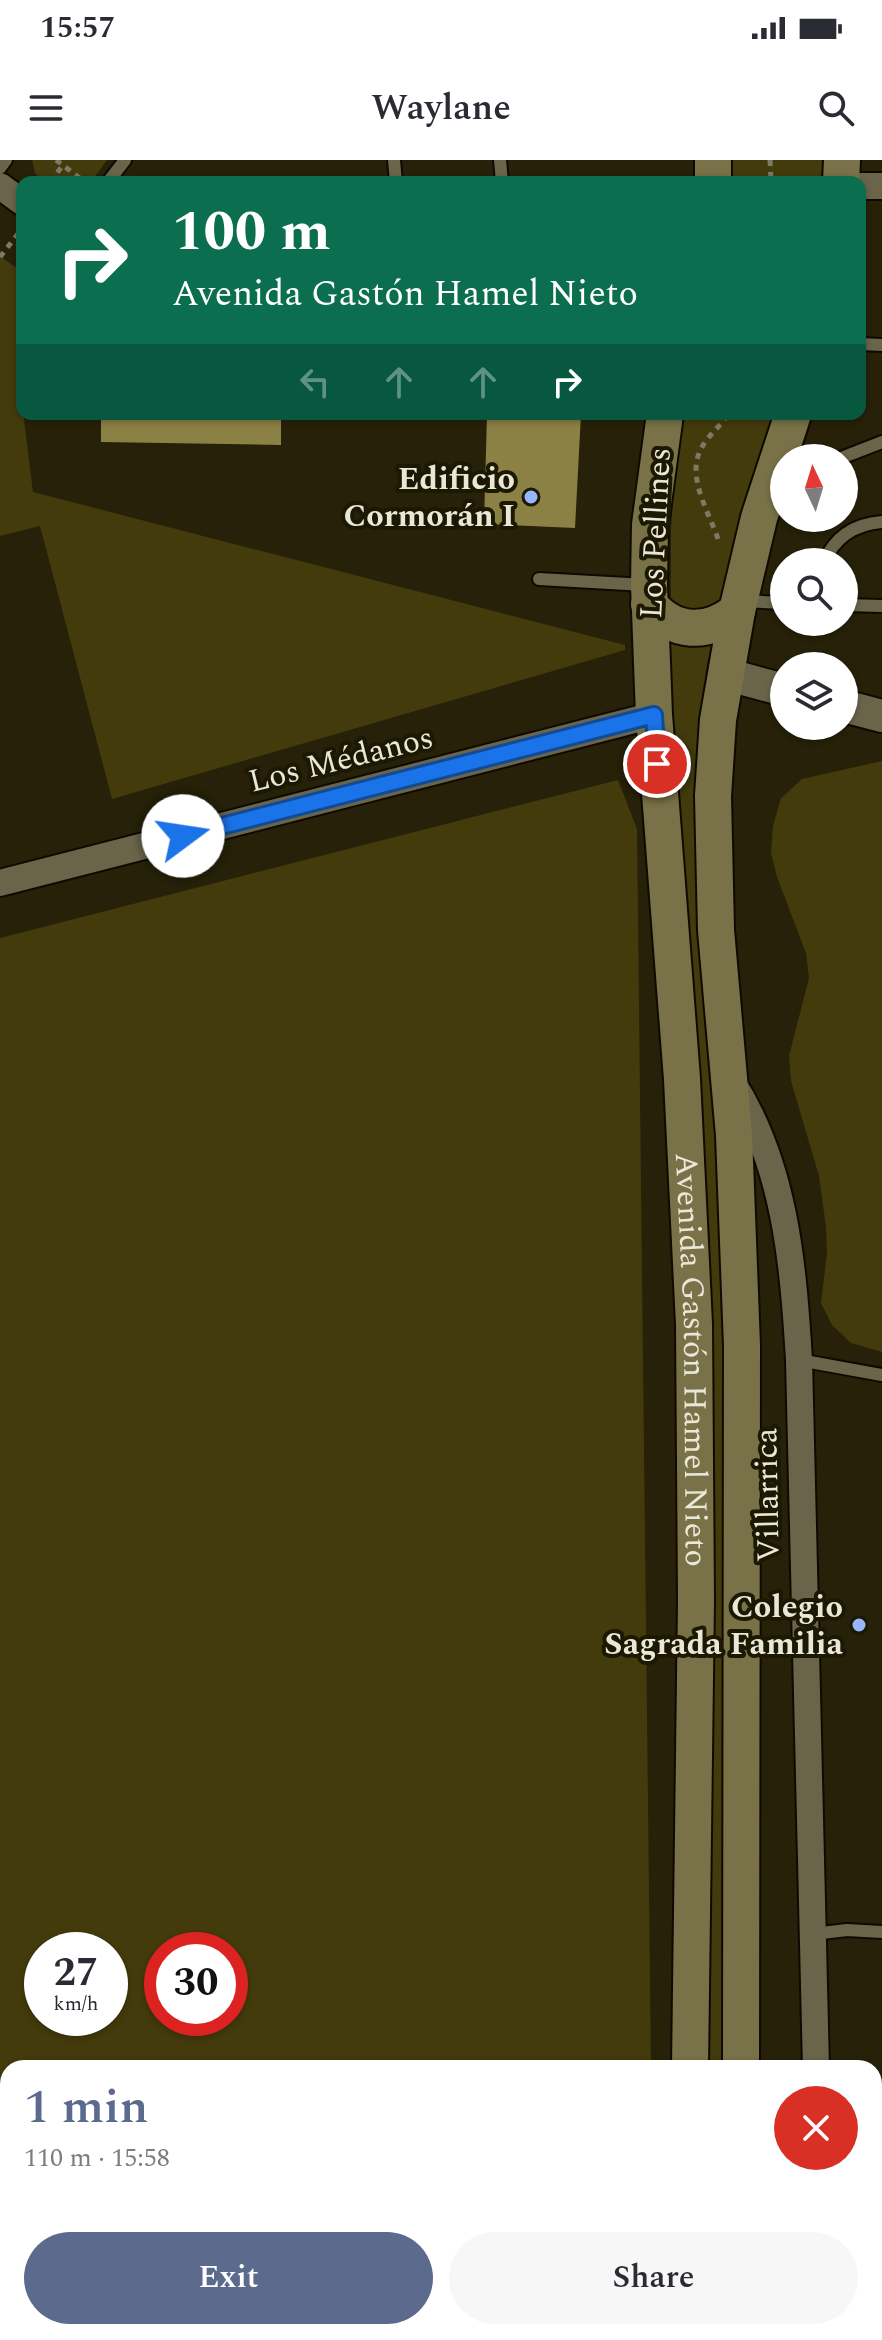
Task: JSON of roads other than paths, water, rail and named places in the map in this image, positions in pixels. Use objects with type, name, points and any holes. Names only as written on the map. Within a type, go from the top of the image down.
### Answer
[{"type":"main road","name":"Los Pellines","points":[[651,653],[650,525],[664,420]]},
{"type":"main road","points":[[786,444],[792,420]]},
{"type":"main road","points":[[725,674],[741,594],[770,505]]},
{"type":"main road","points":[[649,594],[668,622],[695,629],[725,621],[741,594]]},
{"type":"main road","name":"Avenida Gastón Hamel Nieto","points":[[651,653],[682,1079],[694,1324],[696,1600],[690,2060]]},
{"type":"main road","name":"Avenida Gastón Hamel Nieto","points":[[725,674],[714,759],[713,836],[742,1346],[741,2060]]},
{"type":"street","points":[[725,674],[770,686]]},
{"type":"street","points":[[858,710],[882,716]]},
{"type":"street","name":"Los Médanos","points":[[0,883],[654,715]]},
{"type":"street","name":"Villarrica","points":[[729,1077],[749,1106],[763,1139],[785,1216],[793,1273],[799,1360],[816,2060]]},
{"type":"lane","points":[[0,168],[6,160]]},
{"type":"lane","points":[[113,176],[125,160]]},
{"type":"lane","points":[[858,451],[882,442]]},
{"type":"lane","points":[[832,548],[845,533],[868,523],[882,522]]},
{"type":"lane","points":[[539,579],[649,594]]},
{"type":"lane","points":[[741,594],[770,600]]},
{"type":"lane","points":[[858,605],[882,606]]},
{"type":"lane","points":[[799,1360],[882,1375]]},
{"type":"lane","points":[[813,1934],[847,1930],[882,1932]]},
{"type":"place","name":"Edificio Cormorán I","points":[[531,497]]},
{"type":"place","name":"Colegio Sagrada Familia","points":[[859,1625]]}]
